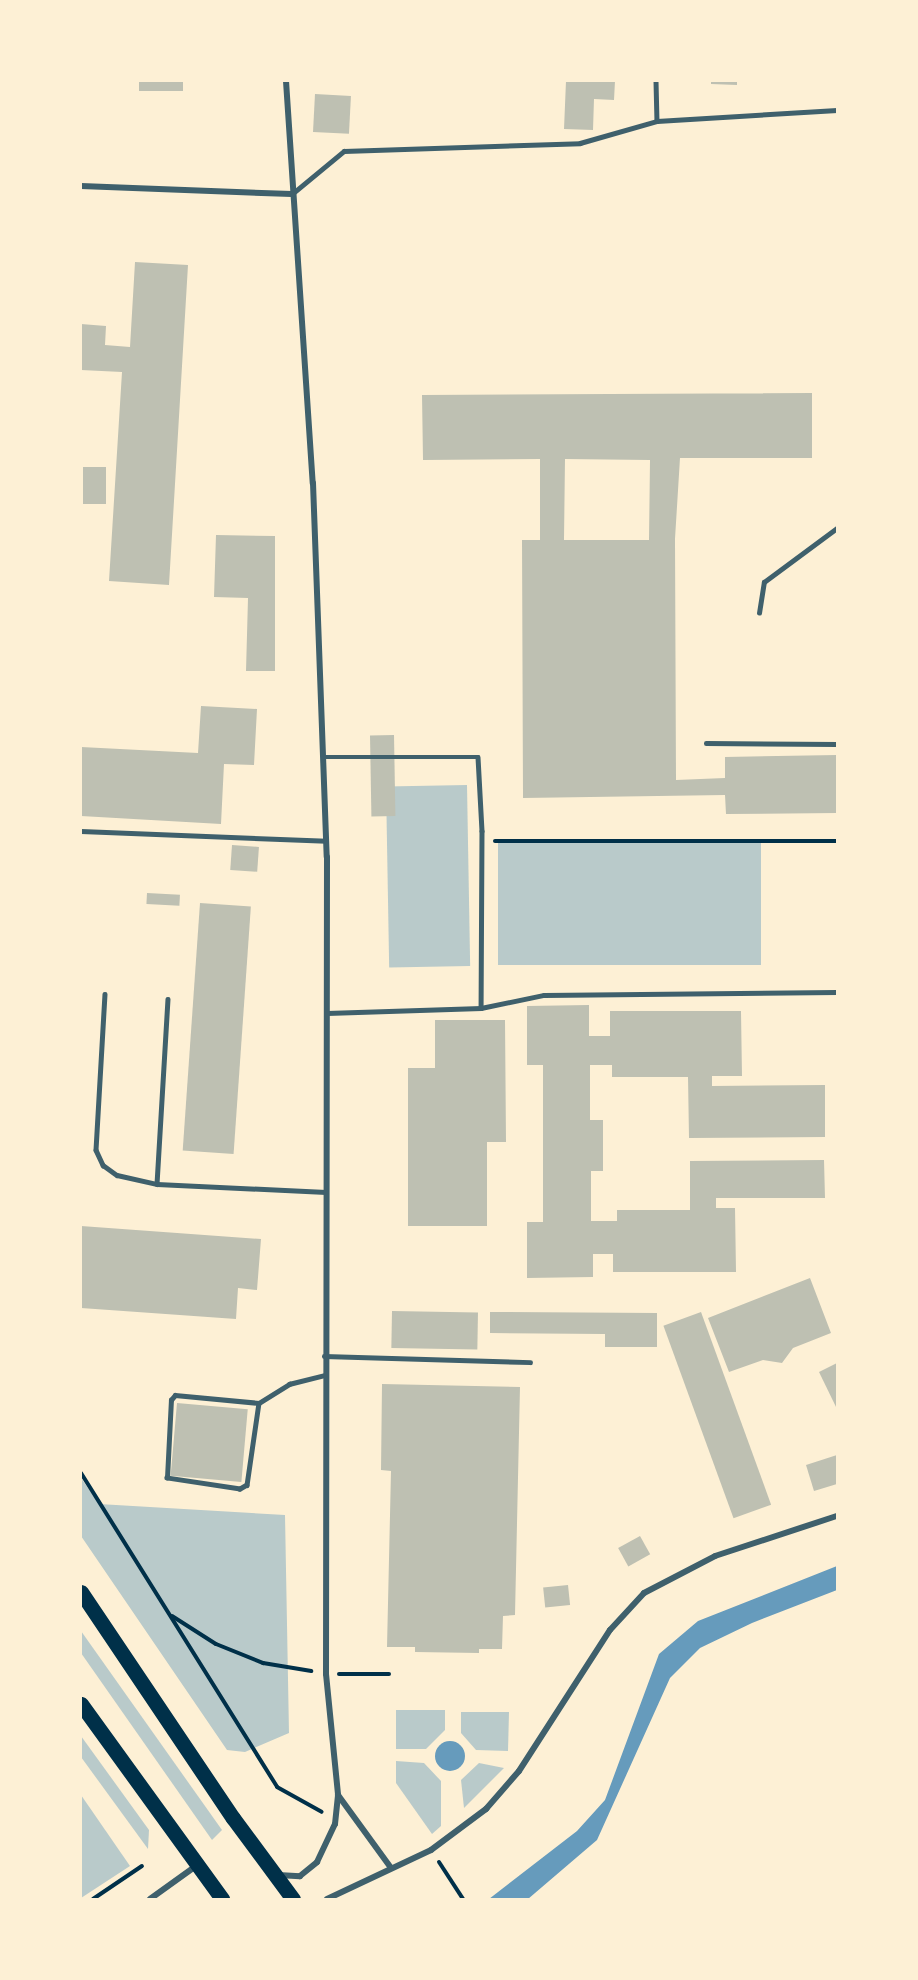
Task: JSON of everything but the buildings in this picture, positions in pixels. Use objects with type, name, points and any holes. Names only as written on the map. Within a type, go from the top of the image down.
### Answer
[{"type":"main road","points":[[81,1592],[271,1872],[293,1899]]},
{"type":"main road","points":[[81,1704],[222,1899]]},
{"type":"street","points":[[271,1872],[289,1878],[310,1869],[324,1850],[337,1814],[338,1795],[326,1674],[324,1356],[326,841],[313,483],[286,81]]},
{"type":"street","points":[[81,186],[292,194]]},
{"type":"street","points":[[327,1899],[431,1850],[486,1809],[507,1787],[610,1630],[644,1593],[715,1556],[837,1516]]},
{"type":"street","points":[[338,1795],[392,1868]]},
{"type":"street","points":[[150,1899],[197,1866]]},
{"type":"lane","points":[[656,81],[657,121]]},
{"type":"lane","points":[[292,194],[344,151],[580,143],[657,121],[837,110]]},
{"type":"lane","points":[[759,613],[764,582],[837,528]]},
{"type":"lane","points":[[706,743],[837,744]]},
{"type":"lane","points":[[323,757],[478,757],[482,841],[481,1008]]},
{"type":"lane","points":[[81,831],[326,841]]},
{"type":"lane","points":[[327,1012],[481,1008],[544,995],[837,992]]},
{"type":"lane","points":[[105,993],[96,1150],[103,1165],[117,1175],[157,1184],[326,1192]]},
{"type":"lane","points":[[157,1184],[168,999]]},
{"type":"lane","points":[[324,1356],[530,1362]]},
{"type":"lane","points":[[259,1403],[247,1485],[240,1489],[167,1478],[171,1400],[175,1395],[259,1403],[289,1384],[324,1375]]},
{"type":"path","points":[[482,841],[837,841]]},
{"type":"path","points":[[81,1473],[277,1787],[315,1810],[337,1814]]},
{"type":"path","points":[[169,1614],[216,1644],[263,1664],[326,1674],[389,1674]]},
{"type":"path","points":[[431,1850],[463,1899]]},
{"type":"path","points":[[93,1899],[142,1866]]},
{"type":"shaded area","points":[[467,785],[470,966],[389,967],[386,786]]},
{"type":"shaded area","points":[[498,843],[761,843],[761,965],[498,965]]},
{"type":"shaded area","points":[[81,1478],[99,1504],[285,1515],[289,1733],[245,1752],[227,1750],[81,1536]]},
{"type":"shaded area","points":[[81,1631],[222,1830],[212,1840],[81,1653]]},
{"type":"shaded area","points":[[396,1710],[445,1710],[445,1730],[426,1749],[396,1749]]},
{"type":"shaded area","points":[[461,1712],[509,1712],[508,1751],[476,1750],[461,1733]]},
{"type":"shaded area","points":[[81,1736],[149,1830],[148,1849],[81,1757]]},
{"type":"shaded area","points":[[396,1761],[424,1763],[441,1781],[441,1826],[432,1834],[396,1783]]},
{"type":"shaded area","points":[[479,1763],[504,1768],[464,1808],[461,1780]]},
{"type":"shaded area","points":[[81,1795],[130,1866],[81,1898]]},
{"type":"water","points":[[837,1566],[837,1590],[752,1623],[700,1648],[670,1678],[597,1840],[528,1899],[489,1899],[577,1831],[605,1800],[659,1654],[698,1621]]},
{"type":"water","points":[[450,1741],[460,1746],[465,1756],[460,1766],[450,1771],[440,1766],[435,1756],[440,1746]]}]
